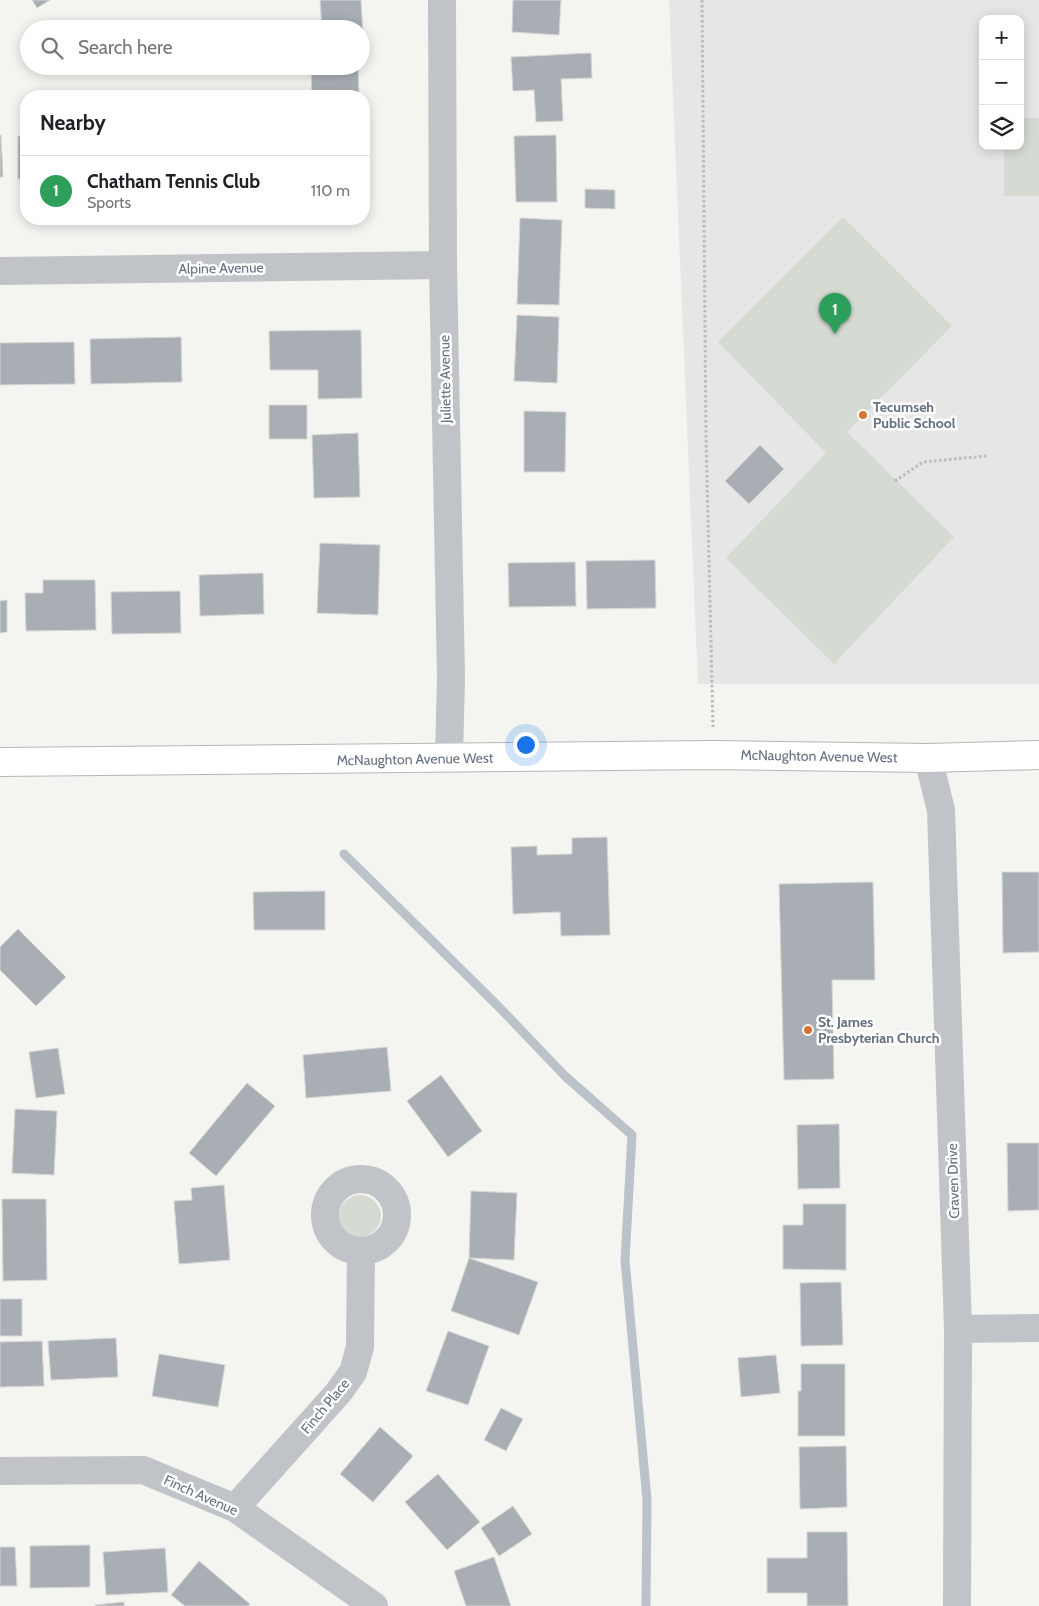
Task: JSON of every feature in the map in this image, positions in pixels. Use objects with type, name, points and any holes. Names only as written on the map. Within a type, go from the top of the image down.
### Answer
[{"type":"main road","name":"McNaughton Avenue West","points":[[0,762],[714,755],[928,758],[1039,755]]},
{"type":"street","name":"Juliette Avenue","points":[[442,0],[443,265],[451,678],[449,758]]},
{"type":"street","name":"Alpine Avenue","points":[[0,271],[443,265]]},
{"type":"street","name":"Craven Drive","points":[[928,758],[941,810],[958,1329],[957,1606]]},
{"type":"street","name":"Finch Place","points":[[235,1508],[338,1393],[353,1372],[360,1347],[361,1251]]},
{"type":"street","points":[[958,1329],[1039,1328]]},
{"type":"street","name":"Finch Avenue","points":[[0,1471],[143,1470],[235,1508],[374,1606]]},
{"type":"path","points":[[702,0],[706,435],[714,755]]},
{"type":"path","points":[[895,480],[923,462],[986,456]]},
{"type":"shaded area","name":"Tecumseh Public School","points":[[669,0],[1039,0],[1039,684],[698,684]]},
{"type":"shaded area","points":[[1024,118],[1039,118],[1039,196],[1004,196],[1004,150],[1024,150]]},
{"type":"shaded area","points":[[843,217],[952,326],[847,432],[954,537],[834,664],[726,558],[826,453],[718,342]]},
{"type":"shaded area","points":[[356,1195],[364,1195],[375,1201],[381,1216],[375,1231],[364,1237],[356,1237],[345,1231],[339,1220],[339,1212],[345,1201]]},
{"type":"building","points":[[32,0],[50,0],[37,8]]},
{"type":"building","points":[[320,0],[361,0],[362,20],[321,20]]},
{"type":"building","points":[[513,0],[561,0],[559,35],[512,32]]},
{"type":"building","points":[[591,53],[592,78],[561,79],[563,121],[536,122],[534,90],[513,91],[511,57]]},
{"type":"building","points":[[311,75],[358,75],[359,90],[312,90]]},
{"type":"building","points":[[1,135],[3,177],[0,177]]},
{"type":"building","points":[[556,135],[557,202],[516,202],[514,136]]},
{"type":"building","points":[[18,136],[20,136],[20,179],[18,179]]},
{"type":"building","points":[[585,189],[615,190],[615,209],[585,208]]},
{"type":"building","points":[[520,218],[562,220],[559,305],[517,304]]},
{"type":"building","points":[[517,315],[559,317],[557,383],[514,381]]},
{"type":"building","points":[[361,330],[362,398],[318,399],[318,370],[270,370],[269,331]]},
{"type":"building","points":[[181,337],[182,382],[91,384],[90,339]]},
{"type":"building","points":[[74,342],[75,384],[0,385],[0,343]]},
{"type":"building","points":[[269,405],[307,405],[307,439],[269,439]]},
{"type":"building","points":[[524,411],[566,412],[565,472],[524,472]]},
{"type":"building","points":[[358,433],[360,497],[314,498],[312,435]]},
{"type":"building","points":[[760,445],[784,469],[749,504],[725,481]]},
{"type":"building","points":[[320,543],[380,545],[378,615],[317,613]]},
{"type":"building","points":[[655,560],[656,608],[587,609],[586,561]]},
{"type":"building","points":[[575,562],[576,606],[509,607],[508,563]]},
{"type":"building","points":[[263,573],[264,614],[200,616],[199,575]]},
{"type":"building","points":[[43,580],[95,580],[96,630],[26,631],[25,593],[43,593]]},
{"type":"building","points":[[180,591],[181,633],[112,634],[111,592]]},
{"type":"building","points":[[7,600],[7,632],[0,633],[0,601]]},
{"type":"building","points":[[607,837],[610,935],[561,936],[560,912],[513,914],[511,847],[537,846],[537,855],[572,854],[572,838]]},
{"type":"building","points":[[1002,872],[1039,872],[1039,952],[1003,953]]},
{"type":"building","name":"St. James Presbyterian Church","points":[[873,882],[875,980],[832,980],[834,1079],[784,1080],[779,884]]},
{"type":"building","points":[[325,891],[325,930],[254,930],[253,892]]},
{"type":"building","points":[[18,929],[66,977],[36,1006],[0,970],[0,947]]},
{"type":"building","points":[[387,1047],[391,1091],[306,1098],[303,1055]]},
{"type":"building","points":[[58,1048],[65,1094],[36,1098],[29,1052]]},
{"type":"building","points":[[441,1075],[482,1131],[448,1157],[407,1101]]},
{"type":"building","points":[[247,1083],[275,1106],[216,1176],[189,1153]]},
{"type":"building","points":[[15,1109],[57,1111],[54,1175],[12,1173]]},
{"type":"building","points":[[839,1124],[840,1188],[798,1189],[797,1125]]},
{"type":"building","points":[[1007,1143],[1039,1143],[1039,1210],[1008,1211]]},
{"type":"building","points":[[224,1185],[230,1260],[179,1264],[174,1201],[192,1200],[191,1188]]},
{"type":"building","points":[[471,1191],[517,1193],[514,1260],[469,1258]]},
{"type":"building","points":[[2,1199],[46,1199],[47,1280],[3,1281]]},
{"type":"building","points":[[803,1204],[846,1204],[846,1270],[783,1269],[783,1225],[803,1225]]},
{"type":"building","points":[[469,1258],[538,1282],[519,1335],[451,1311]]},
{"type":"building","points":[[841,1282],[843,1345],[801,1346],[800,1283]]},
{"type":"building","points":[[0,1299],[22,1299],[22,1336],[0,1336]]},
{"type":"building","points":[[448,1331],[489,1346],[468,1405],[426,1391]]},
{"type":"building","points":[[116,1338],[118,1377],[51,1380],[48,1341]]},
{"type":"building","points":[[42,1341],[44,1386],[0,1387],[0,1342]]},
{"type":"building","points":[[159,1354],[225,1365],[218,1407],[152,1396]]},
{"type":"building","points":[[776,1355],[780,1393],[741,1397],[738,1358]]},
{"type":"building","points":[[801,1364],[845,1364],[845,1436],[798,1436],[798,1391],[801,1391]]},
{"type":"building","points":[[501,1408],[523,1419],[506,1451],[484,1440]]},
{"type":"building","points":[[380,1427],[413,1456],[373,1502],[340,1474]]},
{"type":"building","points":[[846,1446],[847,1507],[800,1509],[799,1447]]},
{"type":"building","points":[[438,1474],[480,1522],[447,1550],[405,1502]]},
{"type":"building","points":[[513,1506],[532,1534],[499,1556],[481,1528]]},
{"type":"building","points":[[807,1532],[847,1532],[848,1606],[807,1606],[807,1593],[767,1593],[767,1558],[807,1558]]},
{"type":"building","points":[[90,1545],[90,1587],[30,1588],[30,1546]]},
{"type":"building","points":[[0,1547],[15,1547],[17,1586],[0,1586]]},
{"type":"building","points":[[165,1548],[168,1592],[106,1595],[103,1552]]},
{"type":"building","points":[[494,1557],[511,1606],[466,1606],[454,1571]]},
{"type":"building","points":[[199,1561],[250,1604],[247,1606],[185,1606],[171,1595]]},
{"type":"building","points":[[124,1602],[124,1606],[95,1606],[95,1605]]},
{"type":"waterway","points":[[344,854],[497,1005],[565,1076],[632,1135],[625,1260],[647,1500],[646,1606]]},
{"type":"place","name":"Chatham Tennis Club","points":[[835,334]]},
{"type":"place","name":"Tecumseh Public School","points":[[863,415]]},
{"type":"place","name":"St. James Presbyterian Church","points":[[808,1030]]}]
